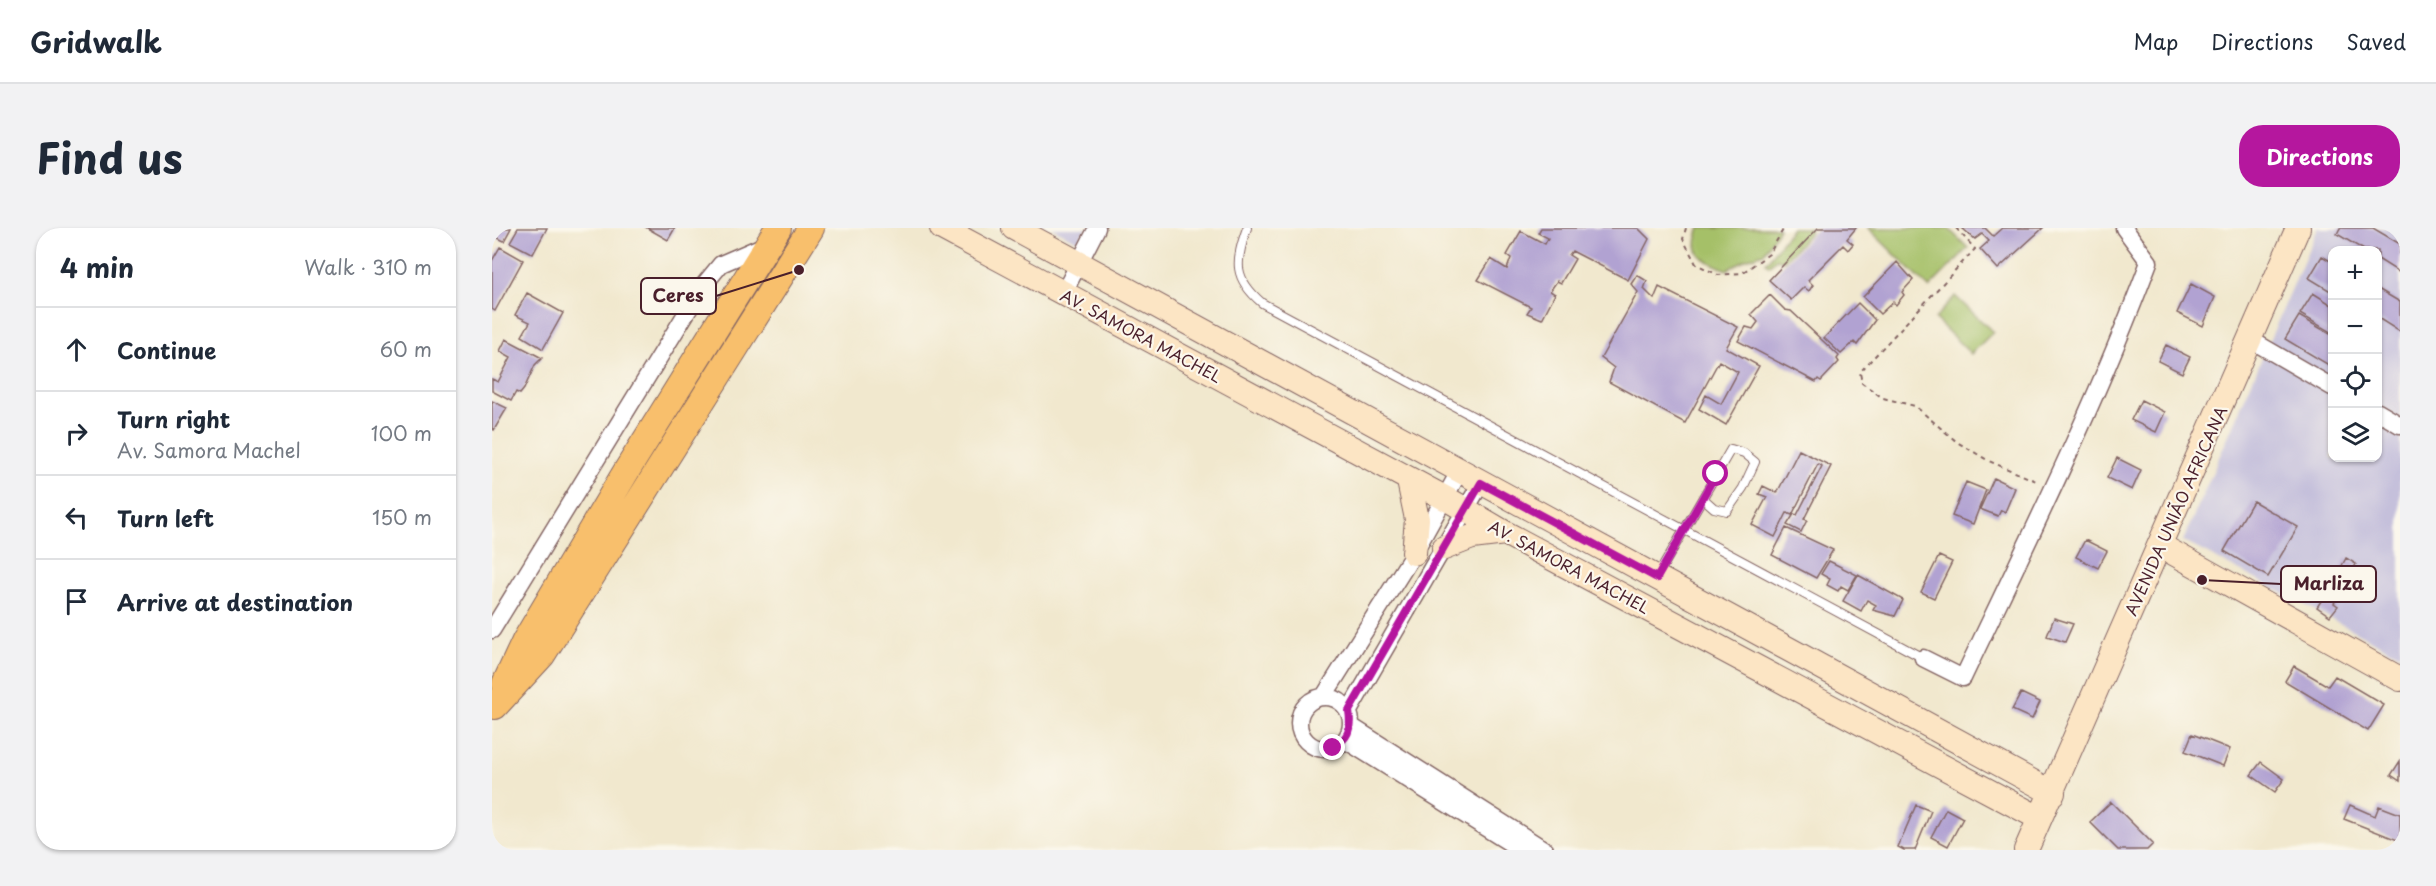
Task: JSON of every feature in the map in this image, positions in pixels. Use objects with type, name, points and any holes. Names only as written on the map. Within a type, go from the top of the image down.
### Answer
[{"type":"main road","points":[[494,709],[548,645],[812,228]]},
{"type":"main road","name":"AV. SAMORA MACHEL","points":[[942,228],[1505,533],[2039,818]]},
{"type":"main road","name":"AV. SAMORA MACHEL","points":[[1014,228],[2053,793]]},
{"type":"main road","name":"AVENIDA UNIÃO AFRICANA","points":[[2026,850],[2162,546],[2298,228]]},
{"type":"main road","points":[[494,709],[525,641],[627,470],[774,235]]},
{"type":"main road","points":[[1409,481],[1417,519],[1414,553]]},
{"type":"main road","points":[[1444,548],[1472,537],[1505,533]]},
{"type":"main road","points":[[2162,546],[2400,680]]},
{"type":"main road","points":[[2016,773],[2053,768],[2068,759]]},
{"type":"main road","points":[[2005,800],[2016,817],[2021,834],[2021,850]]},
{"type":"street","points":[[1063,294],[1097,228]]},
{"type":"street","points":[[1923,658],[1962,678],[2053,485],[2122,334],[2149,262],[2124,228]]},
{"type":"street","points":[[492,630],[703,286],[721,264],[774,235]]},
{"type":"street","points":[[2251,340],[2328,385]]},
{"type":"street","points":[[2382,414],[2400,425]]},
{"type":"street","points":[[592,470],[627,470]]},
{"type":"street","points":[[1324,696],[1414,553],[1454,504],[1470,477]]},
{"type":"street","points":[[1470,477],[1454,504],[1444,548],[1348,726],[1333,748],[1318,749],[1305,741],[1298,728],[1300,713],[1310,701],[1324,696],[1338,700],[1348,726],[1521,850]]},
{"type":"street","points":[[1348,726],[1545,850]]},
{"type":"lane","points":[[1247,228],[1238,253],[1238,271],[1248,291],[1262,303],[1923,658]]},
{"type":"lane","points":[[1657,578],[1682,530],[1704,499],[1731,449],[1744,453],[1755,462],[1728,511],[1714,508],[1704,499]]},
{"type":"path","points":[[1686,228],[1683,239],[1696,264],[1718,275],[1742,273],[1751,267],[1769,254],[1784,228]]},
{"type":"path","points":[[1956,228],[1976,249],[1860,372],[1862,383],[1883,398],[1915,406],[1957,442],[1989,461],[2036,481]]},
{"type":"shaded area","points":[[1052,228],[1086,228],[1078,241]]},
{"type":"shaded area","points":[[2318,228],[2400,228],[2400,655],[2183,541]]},
{"type":"green space","points":[[1700,228],[1779,228],[1764,253],[1746,259],[1727,270],[1706,260],[1697,251]]},
{"type":"green space","points":[[1792,228],[1809,228],[1811,232],[1784,261],[1776,259],[1769,266],[1766,263]]},
{"type":"green space","points":[[1868,228],[1948,228],[1968,248],[1929,288]]},
{"type":"green space","points":[[1955,296],[1993,332],[1971,354],[1935,319]]},
{"type":"building","points":[[492,228],[511,228],[504,241],[492,235]]},
{"type":"building","points":[[518,228],[547,228],[533,254],[510,242]]},
{"type":"building","points":[[647,228],[675,228],[668,240]]},
{"type":"building","points":[[1541,228],[1638,228],[1649,239],[1628,280],[1572,251],[1569,255],[1575,259],[1561,283],[1557,281],[1550,291],[1555,294],[1542,319],[1527,313],[1531,307],[1478,280],[1491,259],[1507,269],[1511,258],[1507,255],[1521,231],[1545,244],[1548,238],[1538,233]]},
{"type":"building","points":[[1818,228],[1856,228],[1847,239],[1853,244],[1848,250],[1843,245],[1808,280],[1813,285],[1809,291],[1804,287],[1791,300],[1769,280]]},
{"type":"building","points":[[1962,228],[1985,228],[1993,236],[2002,228],[2043,228],[1998,269],[1980,249],[1989,241],[1982,234],[1975,239]]},
{"type":"building","points":[[2340,228],[2373,228],[2400,244],[2400,273],[2382,262],[2382,246],[2357,246],[2337,234]]},
{"type":"building","points":[[500,247],[523,260],[495,311],[492,309],[492,261]]},
{"type":"building","points":[[2322,256],[2328,260],[2328,290],[2309,278]]},
{"type":"building","points":[[1897,262],[1913,280],[1902,292],[1904,295],[1896,305],[1893,302],[1880,314],[1863,297]]},
{"type":"building","points":[[1637,275],[1647,281],[1644,289],[1654,299],[1659,287],[1738,327],[1726,348],[1759,366],[1726,425],[1699,409],[1706,395],[1721,404],[1738,372],[1719,361],[1685,423],[1609,382],[1614,368],[1601,358],[1638,292],[1631,284]]},
{"type":"building","points":[[2191,284],[2215,297],[2203,326],[2177,313]]},
{"type":"building","points":[[2382,291],[2400,302],[2400,332],[2382,321]]},
{"type":"building","points":[[527,293],[563,313],[543,349],[522,336],[530,322],[515,315]]},
{"type":"building","points":[[2313,293],[2328,302],[2328,331],[2300,314]]},
{"type":"building","points":[[1770,295],[1785,310],[1791,311],[1839,356],[1837,359],[1839,362],[1821,381],[1818,379],[1816,382],[1738,341],[1746,327],[1753,329],[1758,322],[1751,314]]},
{"type":"building","points":[[1858,303],[1875,320],[1857,345],[1854,342],[1841,354],[1824,338]]},
{"type":"building","points":[[2299,316],[2328,333],[2328,365],[2285,339]]},
{"type":"building","points":[[506,339],[542,358],[535,365],[524,389],[520,394],[516,392],[511,401],[492,391],[492,379],[498,382],[511,357],[500,351]]},
{"type":"building","points":[[2166,345],[2190,357],[2182,373],[2158,361]]},
{"type":"building","points":[[2141,400],[2165,412],[2156,432],[2131,420]]},
{"type":"building","points":[[492,401],[507,408],[494,430],[492,428]]},
{"type":"building","points":[[1799,450],[1831,466],[1804,519],[1807,520],[1801,532],[1787,525],[1794,514],[1797,515],[1822,466],[1818,464],[1792,515],[1787,513],[1775,537],[1752,525],[1767,497],[1759,494],[1763,486],[1777,493]]},
{"type":"building","points":[[2117,458],[2141,470],[2132,490],[2107,478]]},
{"type":"building","points":[[1994,478],[2015,488],[2005,512],[2001,510],[1998,516],[1980,509]]},
{"type":"building","points":[[1966,482],[1986,490],[1973,524],[1952,516]]},
{"type":"building","points":[[2253,501],[2298,527],[2268,577],[2224,551]]},
{"type":"building","points":[[1786,528],[1833,550],[1816,578],[1772,555]]},
{"type":"building","points":[[2085,540],[2107,551],[2098,568],[2076,557]]},
{"type":"building","points":[[1939,556],[1952,562],[1934,598],[1921,592]]},
{"type":"building","points":[[2346,558],[2356,564],[2345,587],[2334,581]]},
{"type":"building","points":[[1829,561],[1857,575],[1848,590],[1841,586],[1838,591],[1827,585],[1830,579],[1821,574]]},
{"type":"building","points":[[1858,575],[1903,600],[1895,616],[1873,610],[1876,605],[1867,600],[1861,611],[1843,601]]},
{"type":"building","points":[[2329,589],[2339,596],[2334,603],[2338,606],[2330,616],[2317,607]]},
{"type":"building","points":[[2054,618],[2073,624],[2065,642],[2047,636]]},
{"type":"building","points":[[2294,666],[2328,686],[2335,676],[2384,705],[2368,731],[2285,681]]},
{"type":"building","points":[[2021,693],[2040,702],[2032,719],[2012,710]]},
{"type":"building","points":[[2192,734],[2230,749],[2223,766],[2185,751]]},
{"type":"building","points":[[2400,761],[2400,781],[2391,775]]},
{"type":"building","points":[[2261,762],[2284,779],[2275,792],[2251,775]]},
{"type":"building","points":[[2111,802],[2153,844],[2147,850],[2118,850],[2090,822]]},
{"type":"building","points":[[1916,805],[1931,811],[1915,850],[1904,850],[1898,847]]},
{"type":"building","points":[[2350,805],[2375,816],[2379,806],[2400,814],[2400,841],[2344,819]]},
{"type":"building","points":[[1946,809],[1963,818],[1948,846],[1931,837]]},
{"type":"place","name":"Ceres","points":[[799,270]]},
{"type":"place","name":"Marliza","points":[[2202,580]]},
{"type":"route","points":[[1333,748],[1345,740],[1351,726],[1349,711],[1481,483],[1657,578],[1682,530],[1704,499],[1716,474]]}]
